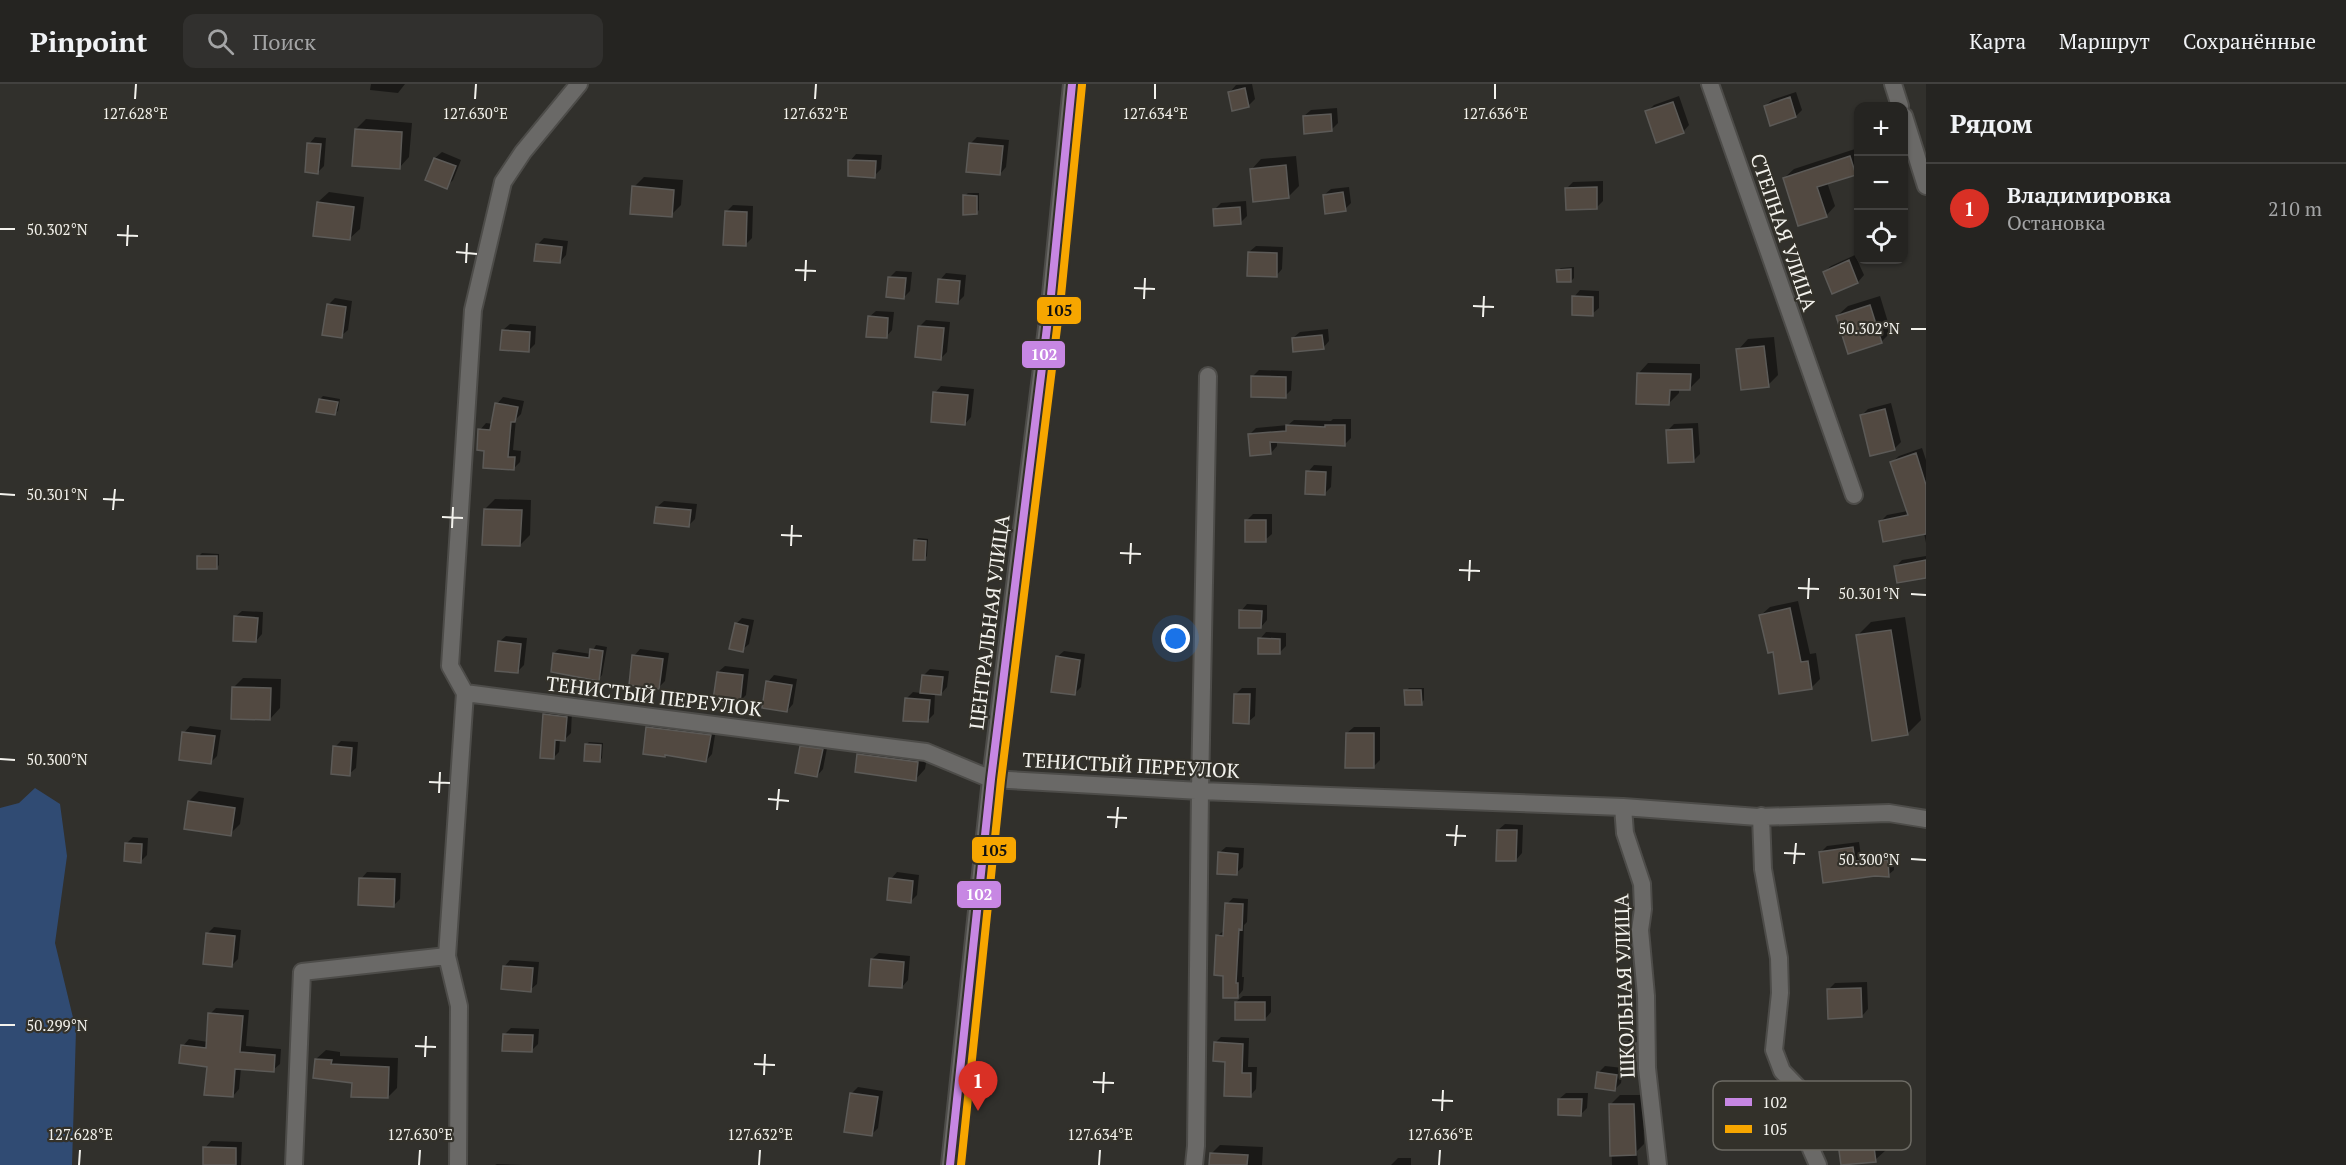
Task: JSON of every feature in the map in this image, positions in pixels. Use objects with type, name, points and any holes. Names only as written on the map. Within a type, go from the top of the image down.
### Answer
[{"type":"street","points":[[458,1165],[459,1006],[447,956],[465,693],[450,666],[473,310],[503,182],[523,152],[579,84]]},
{"type":"street","name":"ЦЕНТРАЛЬНАЯ УЛИЦА","points":[[950,1165],[991,779],[1051,295],[1072,84]]},
{"type":"street","name":"СТЕПНАЯ УЛИЦА","points":[[1710,84],[1854,495]]},
{"type":"street","points":[[1893,84],[1899,102]]},
{"type":"street","points":[[1908,129],[1926,186]]},
{"type":"street","points":[[1194,1165],[1209,376]]},
{"type":"street","name":"ТЕНИСТЫЙ ПЕРЕУЛОК","points":[[465,693],[926,752],[991,779],[1623,807],[1761,816],[1889,813],[1926,819]]},
{"type":"street","name":"ШКОЛЬНАЯ УЛИЦА","points":[[1623,807],[1625,833],[1642,884],[1643,909],[1640,930],[1646,996],[1647,1068],[1658,1165]]},
{"type":"street","points":[[1761,816],[1763,869],[1779,958],[1780,993],[1774,1050],[1782,1071],[1792,1081]]},
{"type":"street","points":[[294,1165],[302,972],[447,956]]},
{"type":"street","points":[[1811,1150],[1818,1165]]},
{"type":"water","points":[[35,788],[60,804],[67,856],[55,943],[76,1030],[72,1165],[0,1165],[0,808],[19,803]]},
{"type":"building","points":[[1245,88],[1249,107],[1232,111],[1228,92]]},
{"type":"building","points":[[1790,97],[1796,117],[1770,126],[1764,106]]},
{"type":"building","points":[[1673,102],[1684,133],[1656,143],[1645,111]]},
{"type":"building","points":[[1331,114],[1332,131],[1304,134],[1303,116]]},
{"type":"building","points":[[355,129],[402,132],[400,169],[352,166]]},
{"type":"building","points":[[307,143],[321,144],[318,174],[305,172]]},
{"type":"building","points":[[969,143],[1003,146],[1000,175],[966,172]]},
{"type":"building","points":[[1850,156],[1854,169],[1854,176],[1817,187],[1827,217],[1798,226],[1783,178]]},
{"type":"building","points":[[434,158],[456,166],[447,189],[425,180]]},
{"type":"building","points":[[848,160],[876,161],[875,178],[848,176]]},
{"type":"building","points":[[1286,165],[1289,198],[1253,202],[1250,169]]},
{"type":"building","points":[[632,186],[674,190],[672,217],[630,214]]},
{"type":"building","points":[[1597,187],[1597,209],[1566,210],[1565,188]]},
{"type":"building","points":[[1343,192],[1346,211],[1325,214],[1323,195]]},
{"type":"building","points":[[963,195],[977,196],[977,214],[963,215]]},
{"type":"building","points":[[317,202],[354,207],[350,240],[313,236]]},
{"type":"building","points":[[1240,207],[1241,224],[1214,226],[1213,209]]},
{"type":"building","points":[[725,211],[747,212],[746,246],[723,245]]},
{"type":"building","points":[[536,244],[562,247],[560,263],[534,261]]},
{"type":"building","points":[[1248,252],[1277,253],[1277,277],[1247,276]]},
{"type":"building","points":[[1849,260],[1858,283],[1832,294],[1823,272]]},
{"type":"building","points":[[1571,269],[1571,282],[1557,282],[1556,270]]},
{"type":"building","points":[[888,277],[906,278],[904,299],[886,297]]},
{"type":"building","points":[[938,279],[960,281],[958,304],[936,302]]},
{"type":"building","points":[[1572,296],[1593,297],[1593,316],[1572,315]]},
{"type":"building","points":[[327,304],[346,307],[342,338],[322,335]]},
{"type":"building","points":[[1870,305],[1882,343],[1848,354],[1836,316]]},
{"type":"building","points":[[868,316],[888,318],[887,338],[866,337]]},
{"type":"building","points":[[918,326],[944,328],[941,360],[915,357]]},
{"type":"building","points":[[502,330],[530,332],[529,352],[500,350]]},
{"type":"building","points":[[1322,335],[1324,349],[1293,352],[1292,338]]},
{"type":"building","points":[[1764,346],[1769,387],[1741,390],[1736,349]]},
{"type":"building","points":[[1637,373],[1691,374],[1690,390],[1670,390],[1669,405],[1636,404]]},
{"type":"building","points":[[1251,376],[1286,377],[1286,398],[1251,397]]},
{"type":"building","points":[[933,392],[968,395],[965,425],[931,422]]},
{"type":"building","points":[[319,399],[338,402],[335,415],[316,412]]},
{"type":"building","points":[[495,403],[518,407],[515,422],[511,422],[508,457],[515,457],[514,470],[483,468],[484,451],[477,450],[478,429],[490,430]]},
{"type":"building","points":[[1885,409],[1895,450],[1870,456],[1860,415]]},
{"type":"building","points":[[1286,425],[1325,427],[1325,425],[1345,425],[1345,446],[1270,442],[1271,454],[1250,456],[1248,434],[1286,431]]},
{"type":"building","points":[[1692,429],[1694,462],[1668,463],[1666,430]]},
{"type":"building","points":[[1916,453],[1926,485],[1926,534],[1883,542],[1879,521],[1908,515],[1890,462]]},
{"type":"building","points":[[1306,471],[1326,472],[1325,495],[1305,494]]},
{"type":"building","points":[[656,507],[691,510],[689,527],[654,523]]},
{"type":"building","points":[[484,509],[522,510],[520,546],[482,545]]},
{"type":"building","points":[[1245,520],[1266,520],[1266,542],[1245,542]]},
{"type":"building","points":[[914,540],[926,541],[925,560],[913,560]]},
{"type":"building","points":[[197,556],[217,556],[217,569],[197,569]]},
{"type":"building","points":[[1926,560],[1926,578],[1897,583],[1894,566]]},
{"type":"building","points":[[1790,608],[1801,662],[1808,661],[1812,689],[1779,694],[1773,652],[1768,653],[1759,615]]},
{"type":"building","points":[[1239,610],[1262,611],[1261,628],[1239,628]]},
{"type":"building","points":[[234,616],[258,618],[256,642],[233,641]]},
{"type":"building","points":[[735,623],[748,626],[743,652],[729,649]]},
{"type":"building","points":[[1891,630],[1908,735],[1872,741],[1856,635]]},
{"type":"building","points":[[1258,638],[1280,639],[1280,654],[1258,654]]},
{"type":"building","points":[[498,641],[521,644],[518,673],[495,671]]},
{"type":"building","points":[[590,649],[603,651],[599,681],[551,672],[553,653],[589,658]]},
{"type":"building","points":[[632,655],[663,659],[659,689],[629,685]]},
{"type":"building","points":[[1056,656],[1080,660],[1075,695],[1051,692]]},
{"type":"building","points":[[717,672],[743,675],[740,703],[713,700]]},
{"type":"building","points":[[922,675],[943,677],[941,695],[920,693]]},
{"type":"building","points":[[766,681],[792,685],[787,712],[762,708]]},
{"type":"building","points":[[232,687],[271,688],[270,720],[231,719]]},
{"type":"building","points":[[1404,690],[1421,690],[1422,705],[1405,705]]},
{"type":"building","points":[[1234,694],[1250,694],[1249,724],[1233,723]]},
{"type":"building","points":[[905,698],[930,700],[928,722],[903,721]]},
{"type":"building","points":[[543,714],[567,717],[565,741],[555,740],[554,759],[540,758]]},
{"type":"building","points":[[646,727],[711,735],[706,762],[643,754]]},
{"type":"building","points":[[182,732],[215,736],[211,764],[179,760]]},
{"type":"building","points":[[1346,733],[1374,733],[1374,768],[1345,768]]},
{"type":"building","points":[[585,744],[601,745],[600,762],[584,761]]},
{"type":"building","points":[[333,746],[352,748],[350,776],[331,774]]},
{"type":"building","points":[[800,746],[823,749],[817,777],[795,773]]},
{"type":"building","points":[[857,754],[918,762],[916,781],[855,772]]},
{"type":"building","points":[[188,801],[235,808],[231,836],[184,829]]},
{"type":"building","points":[[1497,830],[1517,830],[1516,861],[1496,861]]},
{"type":"building","points":[[125,843],[142,844],[141,863],[124,861]]},
{"type":"building","points":[[1853,847],[1855,861],[1888,860],[1889,877],[1875,876],[1823,883],[1819,852]]},
{"type":"building","points":[[1218,852],[1238,854],[1237,875],[1217,874]]},
{"type":"building","points":[[359,878],[395,879],[394,907],[358,905]]},
{"type":"building","points":[[889,878],[913,881],[911,903],[887,900]]},
{"type":"building","points":[[1225,903],[1243,904],[1236,983],[1238,983],[1238,998],[1223,998],[1223,976],[1214,975],[1216,935],[1223,936]]},
{"type":"building","points":[[206,933],[235,936],[232,967],[203,964]]},
{"type":"building","points":[[871,959],[904,962],[902,988],[869,986]]},
{"type":"building","points":[[503,966],[533,968],[531,992],[501,989]]},
{"type":"building","points":[[1861,988],[1862,1017],[1828,1019],[1827,989]]},
{"type":"building","points":[[1235,1002],[1265,1002],[1265,1020],[1235,1020]]},
{"type":"building","points":[[208,1013],[243,1016],[240,1052],[275,1055],[274,1072],[235,1069],[233,1097],[204,1095],[207,1067],[179,1063],[181,1045],[206,1048]]},
{"type":"building","points":[[503,1034],[533,1035],[532,1052],[502,1051]]},
{"type":"building","points":[[1214,1042],[1243,1044],[1242,1073],[1251,1073],[1251,1097],[1224,1096],[1225,1062],[1213,1061]]},
{"type":"building","points":[[1624,1042],[1636,1043],[1636,1061],[1623,1060]]},
{"type":"building","points":[[315,1059],[332,1060],[331,1064],[389,1067],[388,1098],[351,1097],[352,1083],[313,1078]]},
{"type":"building","points":[[1597,1072],[1617,1075],[1615,1091],[1595,1088]]},
{"type":"building","points":[[850,1093],[878,1097],[872,1136],[844,1132]]},
{"type":"building","points":[[1558,1099],[1582,1099],[1581,1116],[1558,1115]]},
{"type":"building","points":[[1609,1104],[1634,1104],[1636,1155],[1610,1156]]},
{"type":"building","points":[[203,1147],[236,1148],[236,1165],[203,1165]]},
{"type":"building","points":[[1839,1150],[1874,1150],[1876,1162],[1841,1165]]},
{"type":"building","points":[[1210,1153],[1248,1155],[1247,1165],[1209,1165]]},
{"type":"transit line","name":"102","points":[[950,1165],[991,779],[1051,295],[1072,84]]},
{"type":"transit line","name":"105","points":[[961,1165],[1001,780],[1061,296],[1082,85]]},
{"type":"place","name":"Владимировка","points":[[978,1111]]}]
